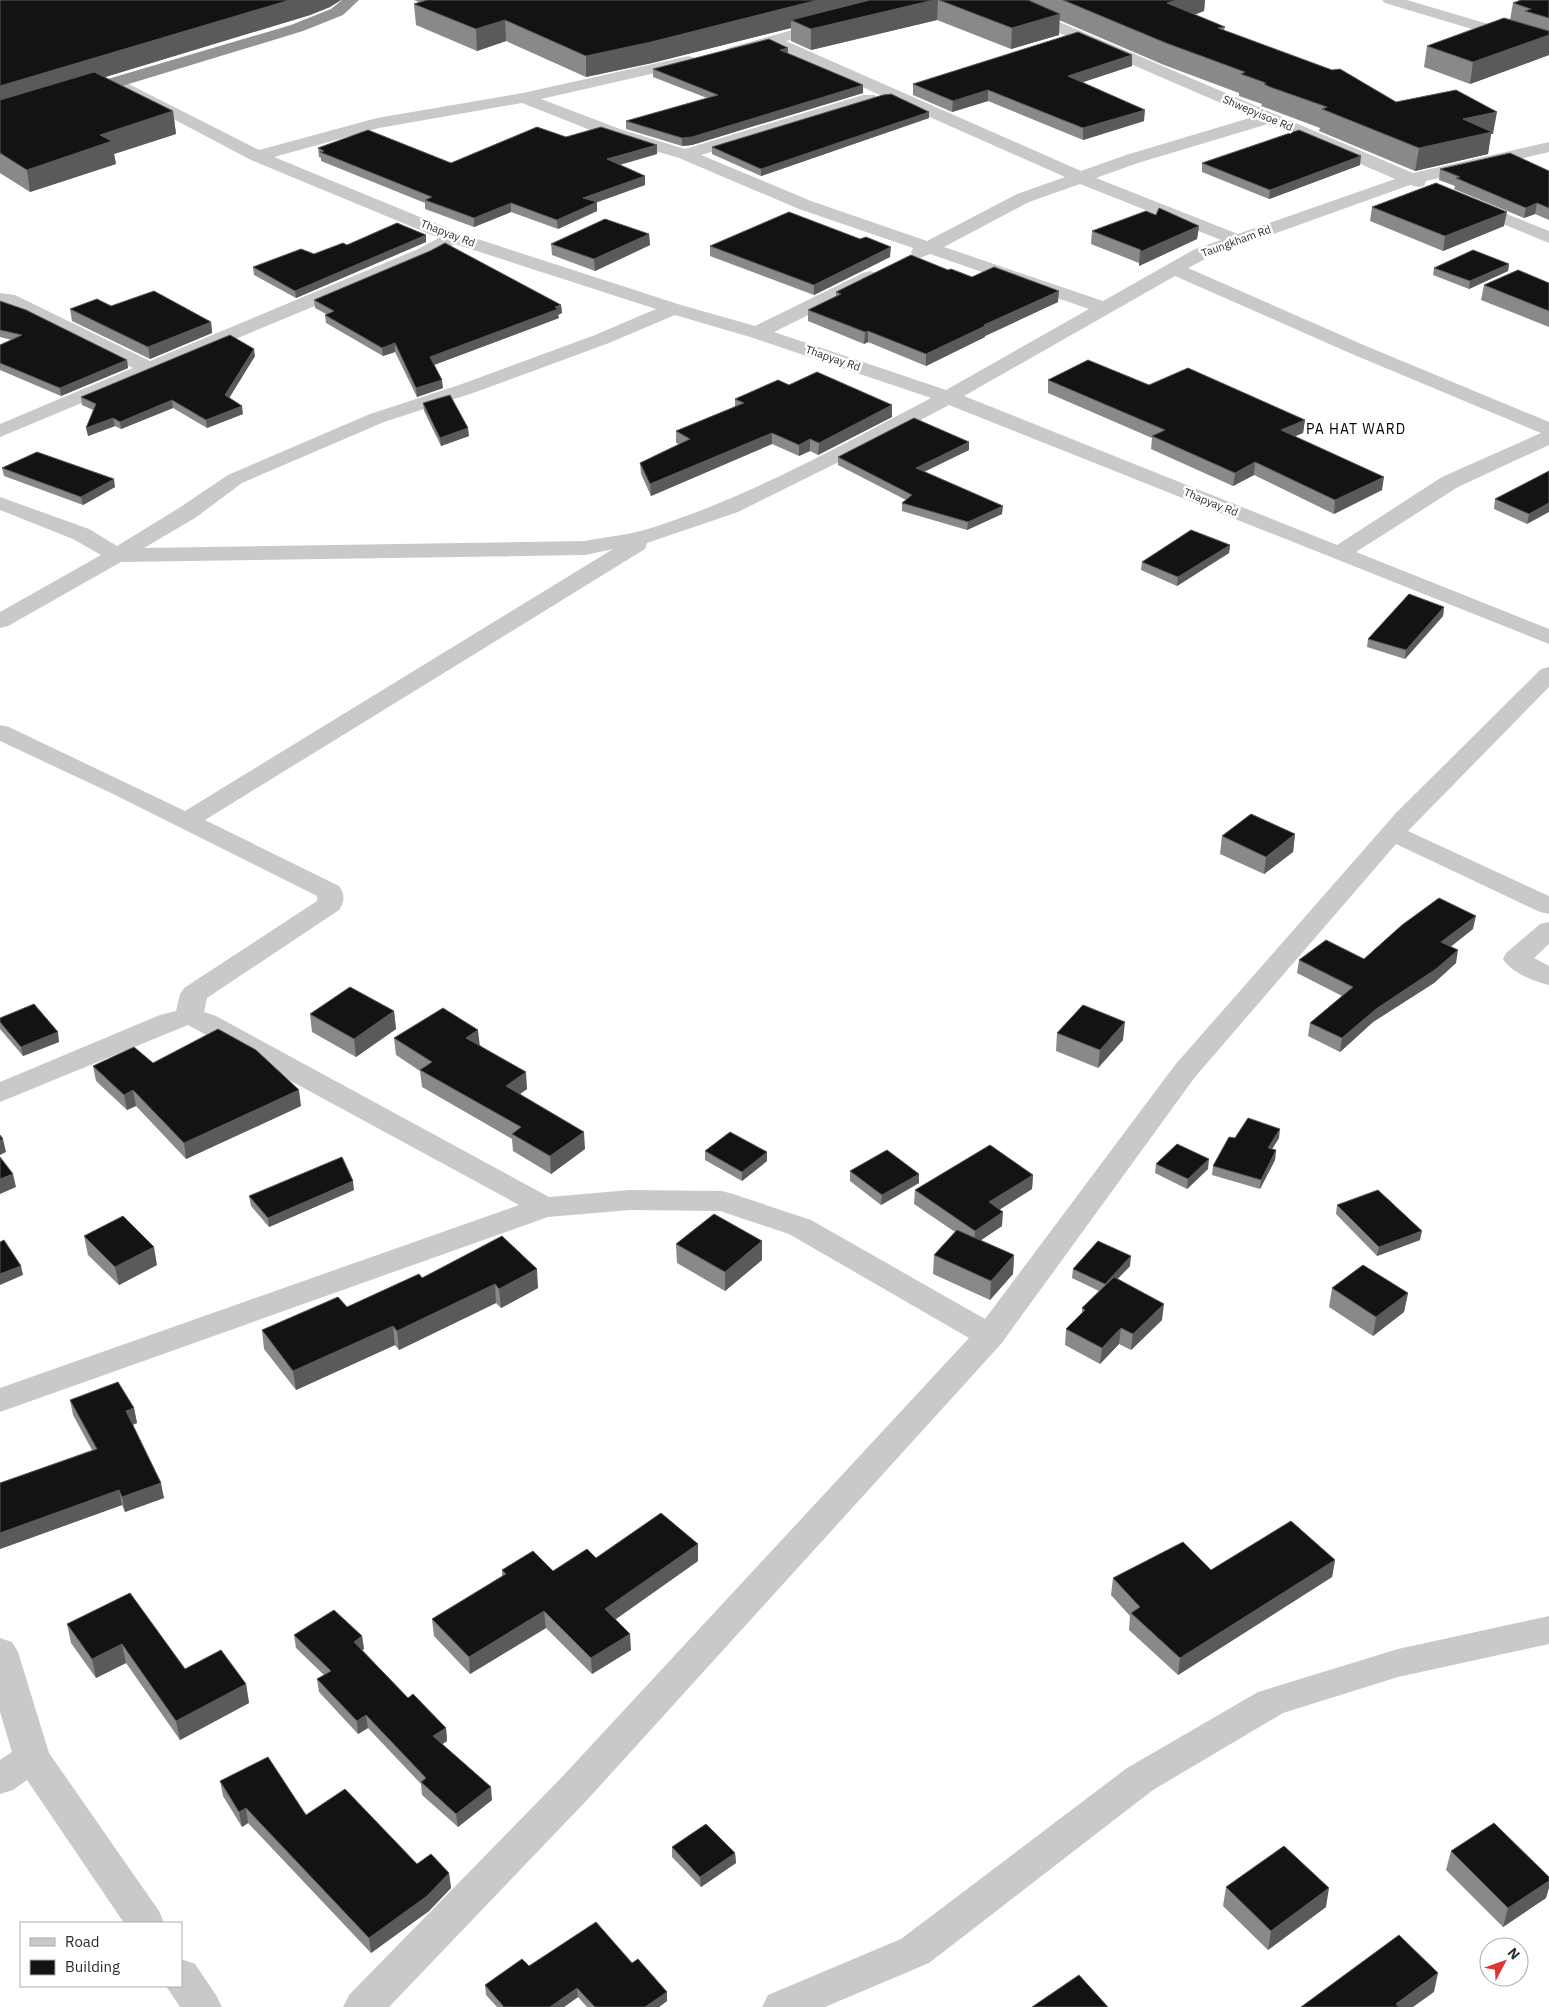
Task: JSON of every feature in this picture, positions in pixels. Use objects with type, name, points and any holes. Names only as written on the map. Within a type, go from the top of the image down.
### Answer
[{"type":"highway","points":[[63,98],[297,28],[337,12],[351,0]]},
{"type":"street","name":"Shwepyisoe Rd","points":[[995,0],[1437,190]]},
{"type":"street","points":[[1390,0],[1549,47]]},
{"type":"street","points":[[256,156],[378,123],[524,98],[712,56],[842,21]]},
{"type":"street","points":[[1050,44],[1078,36]]},
{"type":"street","points":[[770,40],[888,94],[1079,177],[1237,240]]},
{"type":"street","name":"Thapyay Rd","points":[[117,83],[256,156],[453,237],[674,309],[757,333],[948,397],[1549,637]]},
{"type":"street","points":[[685,154],[908,87]]},
{"type":"street","points":[[524,98],[614,133],[685,154],[805,205],[928,248],[1037,283],[1105,308]]},
{"type":"street","points":[[902,261],[1023,198],[1079,177],[1269,118]]},
{"type":"street","name":"Taungkham Rd","points":[[652,535],[730,507],[864,442],[948,397],[1202,253],[1411,179],[1549,147]]},
{"type":"street","points":[[1454,198],[1549,238]]},
{"type":"street","points":[[0,431],[423,254],[453,237]]},
{"type":"street","points":[[757,333],[885,269]]},
{"type":"street","points":[[1174,269],[1359,350],[1549,429]]},
{"type":"street","points":[[0,299],[8,299],[149,368]]},
{"type":"street","points":[[0,621],[187,513],[243,475],[377,418],[470,388],[602,339],[674,309]]},
{"type":"street","points":[[1339,553],[1450,482],[1549,436]]},
{"type":"street","points":[[0,503],[81,534],[117,554],[585,548],[652,535]]},
{"type":"street","points":[[186,821],[652,535]]},
{"type":"street","points":[[363,2007],[575,1788],[990,1336],[1185,1071],[1392,833],[1549,674]]},
{"type":"street","points":[[0,732],[120,788],[330,892],[330,904],[194,994],[189,1016]]},
{"type":"street","points":[[1392,833],[1549,906]]},
{"type":"street","points":[[1549,930],[1516,959],[1549,977]]},
{"type":"street","points":[[0,1093],[170,1021],[189,1016],[206,1022],[545,1207]]},
{"type":"street","points":[[0,1400],[545,1207],[630,1200],[722,1201],[800,1227],[990,1336]]},
{"type":"street","points":[[782,2007],[915,1951],[1140,1779],[1272,1702],[1398,1663],[1549,1630]]},
{"type":"street","points":[[0,1652],[32,1758],[144,1922]]},
{"type":"street","points":[[0,1778],[32,1758]]},
{"type":"street","points":[[182,1977],[202,2007]]},
{"type":"building","points":[[0,0],[290,0],[0,86]]},
{"type":"building","points":[[427,0],[818,0],[651,42],[586,56],[505,20],[476,29],[414,4]]},
{"type":"building","points":[[870,0],[934,0],[811,29],[791,20]]},
{"type":"building","points":[[939,0],[1028,0],[1060,14],[1012,28]]},
{"type":"building","points":[[1063,0],[1177,0],[1167,3],[1225,27],[1218,28],[1332,70],[1340,69],[1396,102],[1456,90],[1497,112],[1463,119],[1492,132],[1419,148],[1322,109],[1327,107],[1270,87],[1264,84],[1266,83],[1241,74],[1245,72],[1166,43]]},
{"type":"building","points":[[1521,0],[1549,0],[1549,18],[1525,11],[1531,9],[1513,3]]},
{"type":"building","points":[[1504,18],[1549,31],[1549,35],[1473,62],[1427,46]]},
{"type":"building","points":[[1078,32],[1132,55],[1068,76],[1145,110],[1083,128],[988,90],[953,101],[913,84]]},
{"type":"building","points":[[769,39],[788,48],[780,50],[863,85],[692,137],[682,138],[626,121],[718,95],[653,69]]},
{"type":"building","points":[[94,72],[173,111],[100,135],[112,141],[27,170],[0,153],[0,100]]},
{"type":"building","points":[[891,94],[929,112],[761,169],[712,147],[883,95]]},
{"type":"building","points":[[537,127],[566,137],[601,127],[657,145],[607,159],[645,176],[583,198],[597,202],[557,220],[511,203],[474,218],[425,200],[432,197],[320,152],[324,151],[318,148],[368,130],[451,163]]},
{"type":"building","points":[[1299,130],[1361,156],[1270,190],[1202,163]]},
{"type":"building","points":[[1510,153],[1549,171],[1549,208],[1537,203],[1526,208],[1456,178],[1460,177],[1440,169]]},
{"type":"building","points":[[1436,183],[1507,212],[1445,236],[1372,207]]},
{"type":"building","points":[[1159,208],[1199,226],[1140,252],[1141,250],[1092,231],[1146,211],[1156,215]]},
{"type":"building","points":[[789,212],[860,239],[866,237],[891,247],[814,285],[710,246]]},
{"type":"building","points":[[605,219],[649,234],[594,259],[551,244]]},
{"type":"building","points":[[397,223],[426,235],[295,291],[253,267],[301,249],[314,254],[343,243],[347,245]]},
{"type":"building","points":[[445,243],[561,305],[555,307],[558,309],[430,357],[442,380],[416,388],[395,343],[382,348],[325,315],[334,311],[314,300]]},
{"type":"building","points":[[1473,250],[1509,264],[1470,281],[1434,268]]},
{"type":"building","points":[[911,255],[948,270],[951,269],[972,277],[994,267],[1059,291],[926,354],[808,310],[841,294],[836,292]]},
{"type":"building","points":[[1518,270],[1549,283],[1549,311],[1484,285]]},
{"type":"building","points":[[154,291],[211,322],[148,347],[70,309],[97,299],[111,306]]},
{"type":"building","points":[[0,301],[26,310],[127,360],[60,388],[0,363],[0,345],[22,335],[0,330]]},
{"type":"building","points":[[230,335],[254,349],[225,395],[242,406],[206,420],[172,400],[120,422],[113,418],[86,428],[96,404],[81,397]]},
{"type":"building","points":[[1088,360],[1149,385],[1188,368],[1305,420],[1281,430],[1384,477],[1335,500],[1255,462],[1235,473],[1152,436],[1165,430],[1048,380]]},
{"type":"building","points":[[817,372],[892,405],[819,443],[810,439],[799,445],[772,433],[650,484],[640,463],[690,439],[676,431],[744,403],[735,399],[778,380],[789,385]]},
{"type":"building","points":[[450,395],[468,428],[440,438],[423,403]]},
{"type":"building","points":[[914,418],[969,442],[916,468],[1003,506],[968,522],[902,503],[912,495],[838,457]]},
{"type":"building","points":[[37,452],[114,479],[81,497],[2,468]]},
{"type":"building","points":[[1549,471],[1549,503],[1529,514],[1495,499]]},
{"type":"building","points":[[1191,530],[1230,545],[1178,577],[1142,562]]},
{"type":"building","points":[[1409,594],[1444,607],[1406,650],[1368,639]]},
{"type":"building","points":[[1251,814],[1295,834],[1266,857],[1222,836]]},
{"type":"building","points":[[1439,898],[1476,916],[1441,942],[1458,950],[1436,969],[1376,1009],[1342,1038],[1310,1023],[1353,987],[1299,960],[1326,940],[1364,959],[1402,925]]},
{"type":"building","points":[[350,987],[394,1011],[354,1039],[310,1014]]},
{"type":"building","points":[[34,1004],[58,1032],[21,1047],[0,1022],[0,1018]]},
{"type":"building","points":[[1083,1005],[1125,1022],[1100,1050],[1057,1033]]},
{"type":"building","points":[[443,1008],[478,1030],[466,1038],[526,1072],[506,1086],[584,1132],[550,1156],[512,1134],[521,1127],[420,1070],[432,1062],[394,1038]]},
{"type":"building","points":[[218,1029],[256,1050],[299,1090],[184,1143],[133,1090],[124,1095],[93,1066],[134,1047],[153,1063]]},
{"type":"building","points":[[1248,1118],[1280,1129],[1268,1148],[1276,1150],[1261,1180],[1213,1166],[1229,1137],[1235,1138]]},
{"type":"building","points":[[730,1132],[767,1152],[742,1172],[705,1151]]},
{"type":"building","points":[[1177,1144],[1209,1159],[1188,1179],[1156,1164]]},
{"type":"building","points":[[990,1145],[1033,1175],[989,1202],[1003,1212],[975,1231],[915,1190]]},
{"type":"building","points":[[887,1150],[919,1174],[882,1195],[850,1171]]},
{"type":"building","points":[[0,1157],[13,1174],[0,1179]]},
{"type":"building","points":[[342,1157],[353,1181],[268,1218],[249,1196]]},
{"type":"building","points":[[1378,1190],[1422,1231],[1379,1247],[1337,1205]]},
{"type":"building","points":[[714,1214],[762,1241],[725,1272],[676,1244]]},
{"type":"building","points":[[123,1216],[154,1247],[115,1267],[84,1236]]},
{"type":"building","points":[[957,1230],[1014,1255],[991,1281],[934,1255]]},
{"type":"building","points":[[502,1236],[537,1269],[499,1289],[495,1284],[397,1331],[393,1326],[293,1371],[262,1330],[338,1297],[347,1307],[419,1274],[422,1278]]},
{"type":"building","points":[[4,1240],[21,1266],[0,1274],[0,1242]]},
{"type":"building","points":[[1098,1241],[1131,1256],[1105,1284],[1073,1269]]},
{"type":"building","points":[[1363,1265],[1408,1293],[1376,1317],[1332,1288]]},
{"type":"building","points":[[1114,1277],[1164,1304],[1133,1334],[1121,1328],[1102,1348],[1066,1329],[1085,1310],[1082,1308]]},
{"type":"building","points":[[118,1382],[134,1408],[126,1411],[161,1483],[122,1497],[119,1490],[0,1533],[0,1483],[97,1449],[70,1400]]},
{"type":"building","points":[[661,1513],[698,1544],[605,1609],[630,1634],[591,1658],[544,1611],[469,1657],[432,1619],[506,1574],[502,1570],[533,1551],[553,1571],[587,1549],[596,1558]]},
{"type":"building","points":[[1291,1521],[1335,1560],[1180,1658],[1131,1613],[1140,1607],[1113,1578],[1183,1542],[1211,1570]]},
{"type":"building","points":[[130,1593],[185,1669],[221,1650],[246,1684],[176,1721],[122,1644],[92,1659],[67,1624]]},
{"type":"building","points":[[334,1610],[362,1636],[354,1642],[408,1698],[413,1694],[446,1728],[433,1736],[491,1787],[456,1814],[421,1782],[426,1778],[366,1715],[357,1721],[317,1679],[331,1671],[294,1635]]},
{"type":"building","points":[[268,1757],[306,1815],[345,1789],[417,1864],[431,1854],[449,1873],[427,1896],[369,1938],[246,1808],[239,1812],[220,1781]]},
{"type":"building","points":[[1494,1823],[1549,1877],[1549,1881],[1508,1908],[1451,1851]]},
{"type":"building","points":[[706,1824],[735,1853],[700,1877],[672,1847]]},
{"type":"building","points":[[1284,1846],[1329,1888],[1271,1931],[1226,1887]]},
{"type":"building","points":[[596,1922],[632,1963],[638,1959],[667,1992],[645,2007],[595,2007],[577,1988],[550,2007],[504,2007],[485,1985],[522,1959],[529,1966]]},
{"type":"building","points":[[1399,1935],[1438,1973],[1396,2004],[1399,2007],[1301,2007]]},
{"type":"building","points":[[1079,1975],[1108,2007],[1032,2007]]},
{"type":"district","name":"PA HAT WARD","points":[[1356,429]]}]
